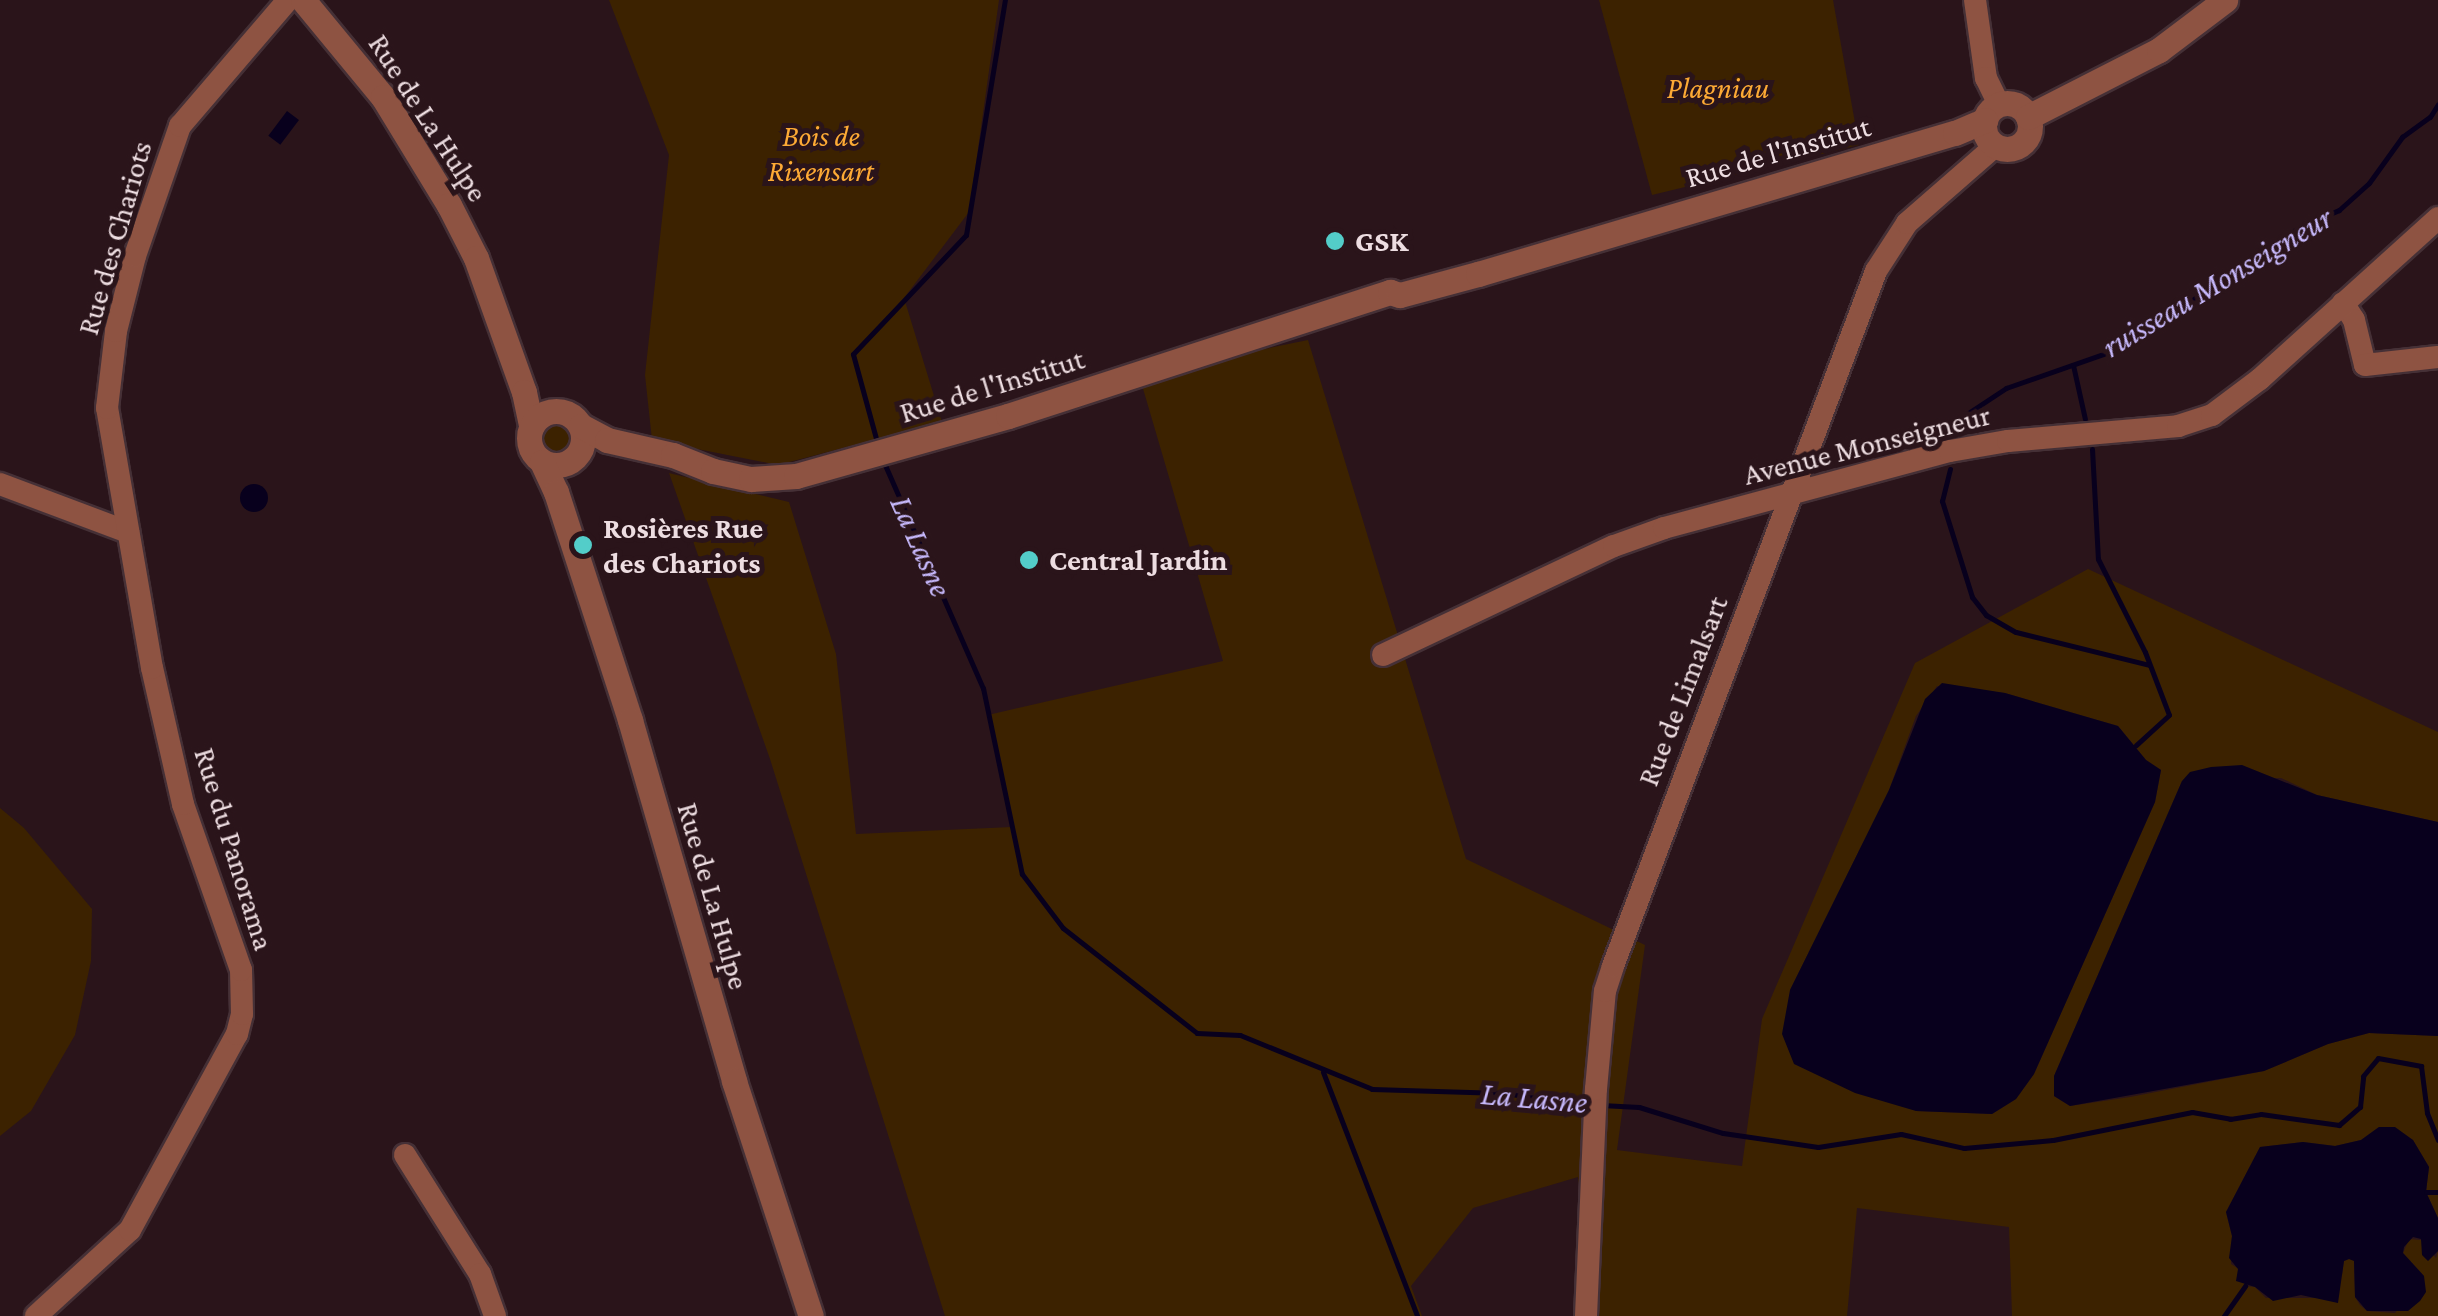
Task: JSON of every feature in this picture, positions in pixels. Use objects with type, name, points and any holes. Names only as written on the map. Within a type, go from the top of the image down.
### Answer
[{"type":"street","name":"Rue des Chariots","points":[[128,532],[107,408],[116,331],[144,226],[180,126],[288,0]]},
{"type":"street","name":"Rue de La Hulpe","points":[[303,0],[354,58],[422,158],[476,258],[524,392],[541,418]]},
{"type":"street","points":[[1975,0],[1994,147],[2009,148],[2022,143],[2030,131],[2028,117],[2013,104],[1992,112]]},
{"type":"street","points":[[2028,117],[2159,50],[2225,0]]},
{"type":"street","name":"Rue de l'Institut","points":[[580,426],[607,440],[732,475],[796,476],[1008,416],[1390,292],[1400,295],[1472,275],[1955,134],[1992,112]]},
{"type":"street","name":"Rue de Limalsart","points":[[1586,1316],[1596,1089],[1605,991],[1613,966],[1788,494],[1882,259],[1908,223],[1994,147]]},
{"type":"street","name":"Avenue Monseigneur","points":[[1383,656],[1614,546],[1788,494],[1950,451],[2200,420],[2240,396],[2438,218]]},
{"type":"street","points":[[2343,303],[2354,320],[2365,365],[2438,358]]},
{"type":"street","points":[[556,492],[574,458],[580,426],[571,415],[541,418],[531,450],[542,462],[574,458],[607,440]]},
{"type":"street","name":"Rue de La Hulpe","points":[[542,462],[556,492],[630,720],[734,1081],[811,1316]]},
{"type":"street","points":[[0,484],[128,532]]},
{"type":"street","name":"Rue du Panorama","points":[[36,1316],[130,1230],[238,1034],[242,1014],[240,970],[183,804],[152,668],[128,532]]},
{"type":"street","points":[[405,1155],[480,1274],[495,1316]]},
{"type":"green space","name":"Bois de Rixensart","points":[[609,0],[999,0],[969,212],[904,298],[942,422],[778,465],[652,440],[645,375],[669,155]]},
{"type":"green space","name":"Plagniau","points":[[1599,0],[1833,0],[1859,145],[1652,195]]},
{"type":"green space","points":[[1308,340],[1466,859],[1645,945],[1617,1150],[1742,1166],[1762,1019],[1915,663],[2088,569],[2438,732],[2438,822],[2317,795],[2281,778],[2182,781],[2054,1076],[2054,1096],[2070,1106],[2264,1071],[2328,1044],[2369,1033],[2438,1036],[2438,1218],[2426,1192],[2429,1167],[2413,1140],[2379,1127],[2361,1140],[2335,1146],[2303,1142],[2260,1147],[2226,1212],[2232,1236],[2231,1264],[2239,1269],[2245,1286],[2255,1287],[2266,1298],[2319,1298],[2342,1275],[2344,1261],[2349,1259],[2354,1260],[2355,1297],[2360,1305],[2367,1311],[2395,1313],[2424,1276],[2403,1253],[2409,1239],[2421,1240],[2436,1258],[2438,1251],[2438,1316],[2012,1316],[2009,1227],[1857,1208],[1847,1316],[1595,1316],[1578,1177],[1473,1208],[1411,1286],[1422,1316],[945,1316],[770,759],[669,473],[789,502],[836,654],[856,834],[1012,827],[988,715],[1223,661],[1139,375]],"holes":[[[1937,686],[2005,693],[2118,726],[2146,760],[2161,770],[2155,802],[2034,1074],[2016,1099],[1992,1114],[1916,1111],[1790,990],[1889,790],[1916,716]]]},
{"type":"green space","points":[[556,423],[566,427],[570,437],[566,447],[556,451],[546,447],[542,437],[546,427]]},
{"type":"green space","points":[[0,808],[24,828],[92,909],[91,961],[75,1035],[31,1111],[0,1136]]},
{"type":"shaded area","points":[[287,111],[299,120],[280,145],[268,136]]},
{"type":"shaded area","points":[[254,484],[264,488],[268,498],[264,508],[254,512],[244,508],[240,498],[244,488]]},
{"type":"shaded area","points":[[1942,683],[2005,693],[2118,726],[2146,760],[2161,770],[2155,802],[2034,1074],[2016,1099],[1992,1114],[1916,1111],[1855,1093],[1794,1064],[1782,1034],[1790,990],[1889,790],[1925,699]]},
{"type":"shaded area","points":[[2242,765],[2317,795],[2438,822],[2438,1036],[2369,1033],[2328,1044],[2264,1071],[2070,1106],[2054,1096],[2054,1076],[2182,781],[2190,772]]},
{"type":"shaded area","points":[[2379,1127],[2395,1127],[2413,1140],[2429,1167],[2426,1192],[2438,1218],[2438,1251],[2428,1261],[2422,1255],[2421,1239],[2413,1237],[2403,1253],[2424,1276],[2426,1292],[2420,1301],[2408,1311],[2367,1311],[2355,1297],[2354,1261],[2349,1259],[2344,1261],[2338,1303],[2301,1295],[2273,1301],[2255,1287],[2236,1281],[2238,1269],[2229,1258],[2232,1236],[2226,1212],[2260,1147],[2303,1142],[2335,1146],[2361,1140]]},
{"type":"waterway","name":"La Lasne","points":[[877,442],[853,354],[966,235],[1005,0]]},
{"type":"waterway","name":"ruisseau Monseigneur","points":[[1951,435],[1953,423],[2006,388],[2123,347],[2301,226],[2339,210],[2369,183],[2402,137],[2430,117],[2438,104]]},
{"type":"waterway","name":"ruisseau Monseigneur","points":[[2073,365],[2085,419]]},
{"type":"waterway","name":"ruisseau Monseigneur","points":[[2092,449],[2098,559],[2145,652],[2169,715],[2136,745]]},
{"type":"waterway","name":"La Lasne","points":[[885,465],[983,688],[1022,874],[1063,928],[1197,1033],[1240,1035],[1372,1089],[1502,1093],[1590,1104]]},
{"type":"waterway","name":"ruisseau Monseigneur","points":[[1950,469],[1942,501],[1972,597],[1986,615],[2016,632],[2149,665]]},
{"type":"waterway","name":"La Lasne","points":[[1601,1105],[1639,1107],[1723,1133],[1818,1147],[1901,1134],[1964,1148],[2053,1140],[2192,1112],[2230,1119],[2261,1114],[2339,1125],[2360,1107],[2363,1076],[2378,1058],[2421,1066],[2427,1113],[2438,1140]]},
{"type":"waterway","points":[[1323,1072],[1417,1316]]},
{"type":"waterway","points":[[2426,1192],[2438,1192]]},
{"type":"waterway","points":[[2224,1316],[2245,1286]]},
{"type":"place","name":"GSK","points":[[1335,241]]},
{"type":"place","name":"Rosières Rue des Chariots","points":[[583,545]]},
{"type":"place","name":"Central Jardin","points":[[1029,560]]}]
